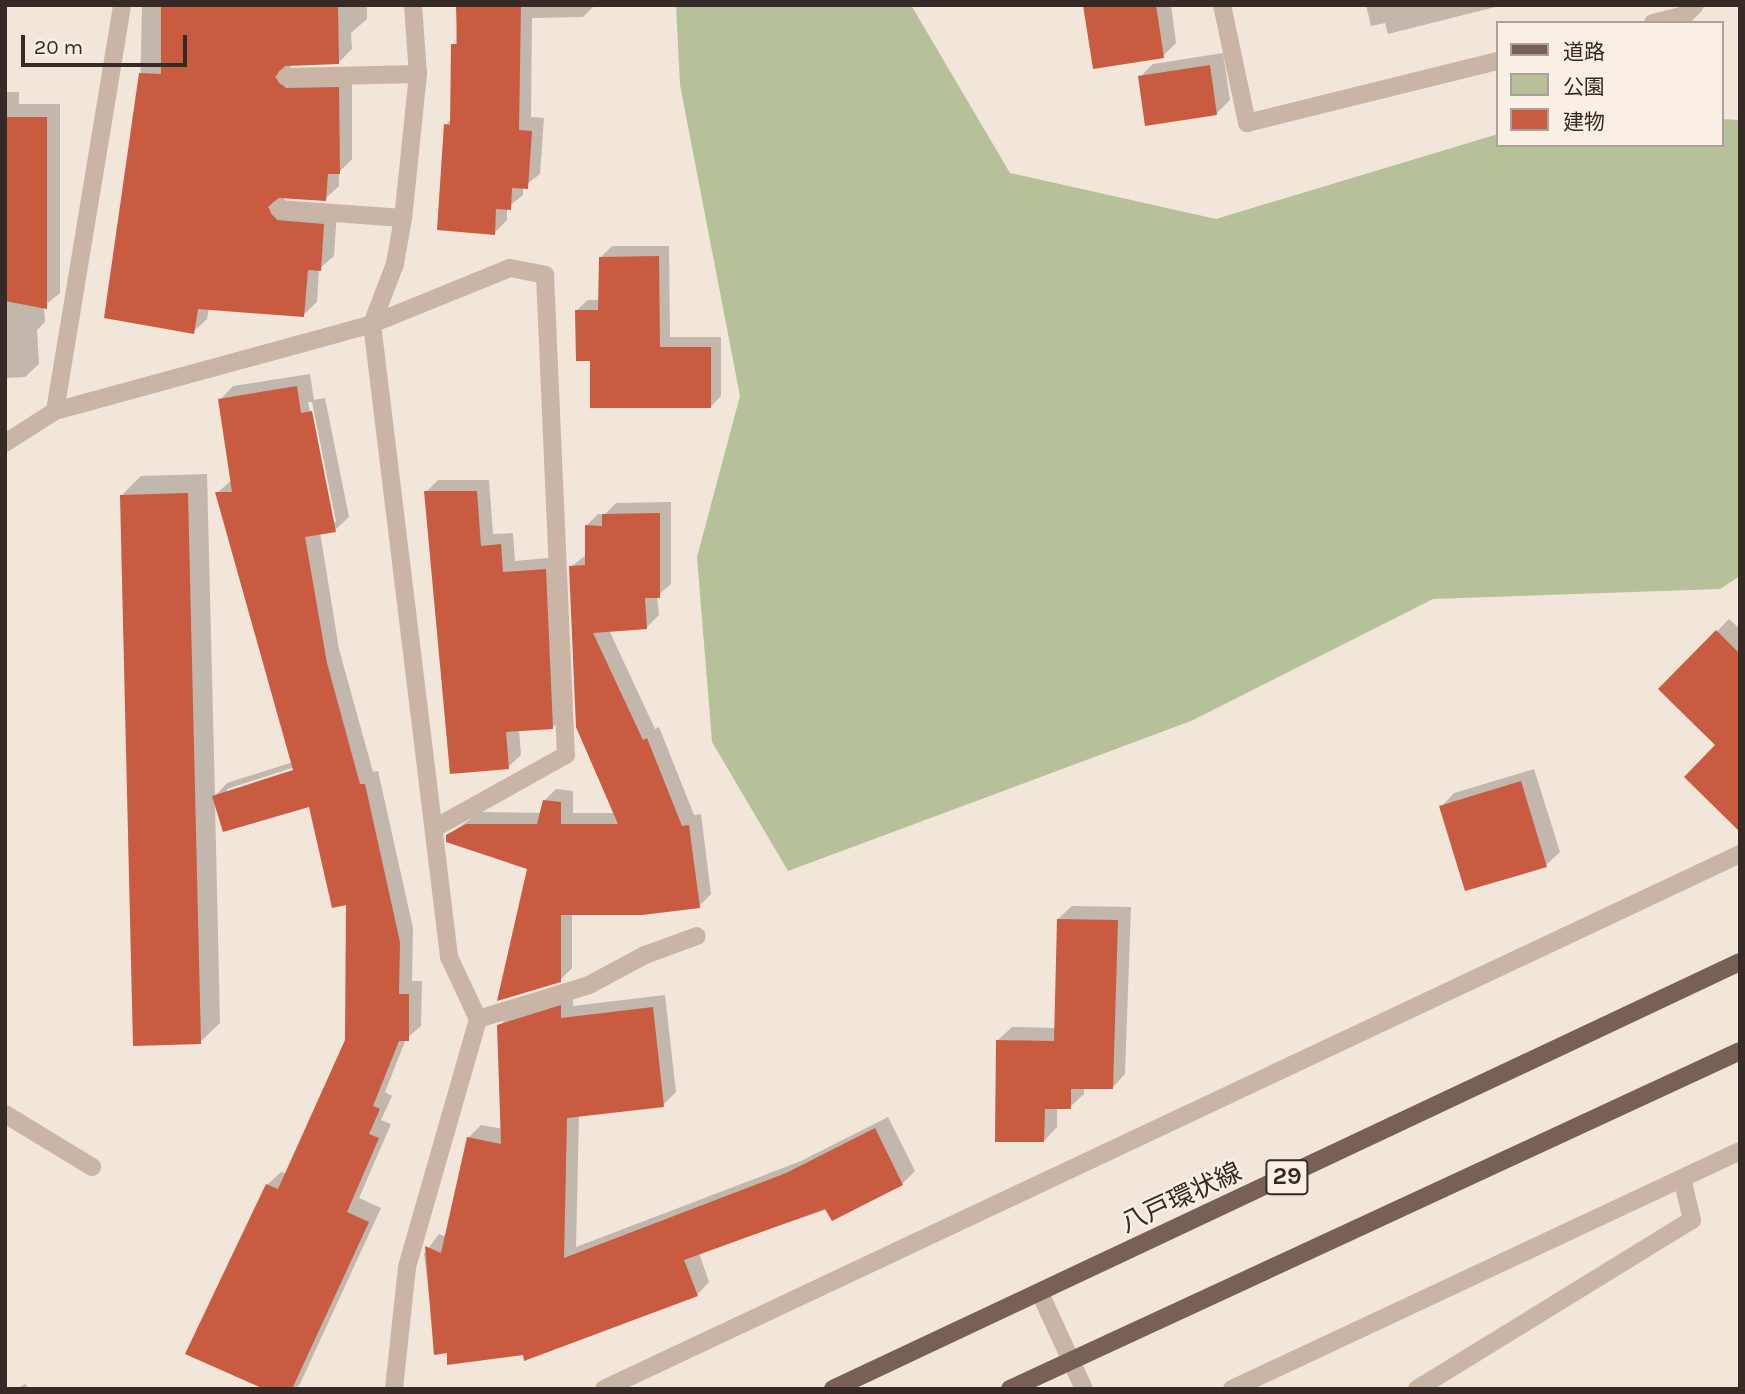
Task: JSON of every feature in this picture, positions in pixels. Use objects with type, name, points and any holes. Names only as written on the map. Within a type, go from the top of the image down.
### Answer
[{"type":"main road","name":"八戸環状線","points":[[833,1389],[1740,962]]},
{"type":"main road","points":[[1010,1389],[1740,1051]]},
{"type":"street","points":[[55,411],[122,5]]},
{"type":"street","points":[[394,1389],[407,1267],[478,1018],[449,957],[372,324],[396,264],[403,218],[418,75],[413,5]]},
{"type":"street","points":[[1222,5],[1247,123],[1496,61]]},
{"type":"street","points":[[1661,21],[1685,15],[1695,5]]},
{"type":"street","points":[[286,77],[418,75]]},
{"type":"street","points":[[279,209],[403,218]]},
{"type":"street","points":[[5,443],[55,411],[372,324],[510,268],[545,275],[566,755],[435,828]]},
{"type":"street","points":[[604,1389],[1740,854]]},
{"type":"street","points":[[478,1018],[589,985],[645,954],[697,936]]},
{"type":"street","points":[[5,1114],[92,1167]]},
{"type":"street","points":[[1232,1389],[1740,1151]]},
{"type":"street","points":[[1417,1389],[1692,1220],[1682,1178]]},
{"type":"street","points":[[1040,1293],[1084,1389]]},
{"type":"green space","points":[[676,5],[911,5],[1010,173],[1216,219],[1496,135],[1496,147],[1724,147],[1724,119],[1740,120],[1740,576],[1720,589],[1433,599],[1191,721],[788,871],[712,742],[697,557],[740,396],[680,85]]},
{"type":"building","points":[[161,5],[338,5],[339,64],[285,66],[275,77],[286,88],[339,87],[340,174],[328,174],[326,201],[279,198],[268,207],[277,220],[324,224],[321,271],[308,270],[304,317],[198,309],[194,334],[104,318],[139,73],[161,74]]},
{"type":"building","points":[[456,5],[521,5],[519,130],[532,131],[528,189],[512,188],[511,210],[496,209],[495,235],[437,230],[444,124],[450,125],[451,44],[457,44]]},
{"type":"building","points":[[1083,5],[1156,5],[1164,58],[1093,69]]},
{"type":"building","points":[[1210,65],[1217,115],[1145,126],[1138,76]]},
{"type":"building","points":[[5,117],[47,117],[47,309],[5,301]]},
{"type":"building","points":[[659,256],[660,347],[711,347],[711,408],[590,408],[590,361],[576,361],[575,310],[598,310],[599,257]]},
{"type":"building","points":[[297,386],[301,413],[312,411],[336,532],[305,537],[327,663],[360,784],[365,784],[400,942],[399,994],[409,994],[409,1041],[399,1041],[373,1106],[380,1109],[369,1134],[379,1138],[347,1212],[369,1222],[292,1389],[264,1389],[185,1354],[266,1184],[278,1189],[345,1040],[346,905],[332,908],[309,807],[223,832],[212,796],[293,770],[215,492],[232,492],[218,399]]},
{"type":"building","points":[[424,491],[477,491],[481,546],[501,544],[503,572],[546,569],[553,729],[506,732],[509,769],[450,774]]},
{"type":"building","points":[[188,493],[201,1044],[133,1046],[120,495]]},
{"type":"building","points":[[660,513],[660,598],[645,598],[647,629],[593,633],[643,740],[647,738],[682,826],[689,825],[700,908],[642,915],[561,915],[561,982],[497,1001],[527,869],[446,842],[446,835],[466,824],[537,824],[543,800],[561,802],[561,824],[618,824],[576,727],[569,566],[585,565],[585,525],[602,526],[602,514]]},
{"type":"building","points":[[1716,630],[1740,654],[1740,832],[1684,777],[1715,745],[1658,689]]},
{"type":"building","points":[[1521,781],[1547,867],[1465,891],[1439,806]]},
{"type":"building","points":[[1057,919],[1118,920],[1113,1089],[1071,1089],[1071,1109],[1045,1109],[1044,1142],[995,1142],[996,1040],[1054,1041]]},
{"type":"building","points":[[561,1005],[561,1018],[653,1007],[664,1107],[567,1118],[564,1258],[786,1173],[875,1128],[903,1185],[832,1221],[825,1209],[684,1260],[698,1296],[524,1361],[523,1355],[447,1365],[447,1353],[434,1355],[425,1246],[441,1253],[467,1137],[501,1144],[497,1025]]}]
